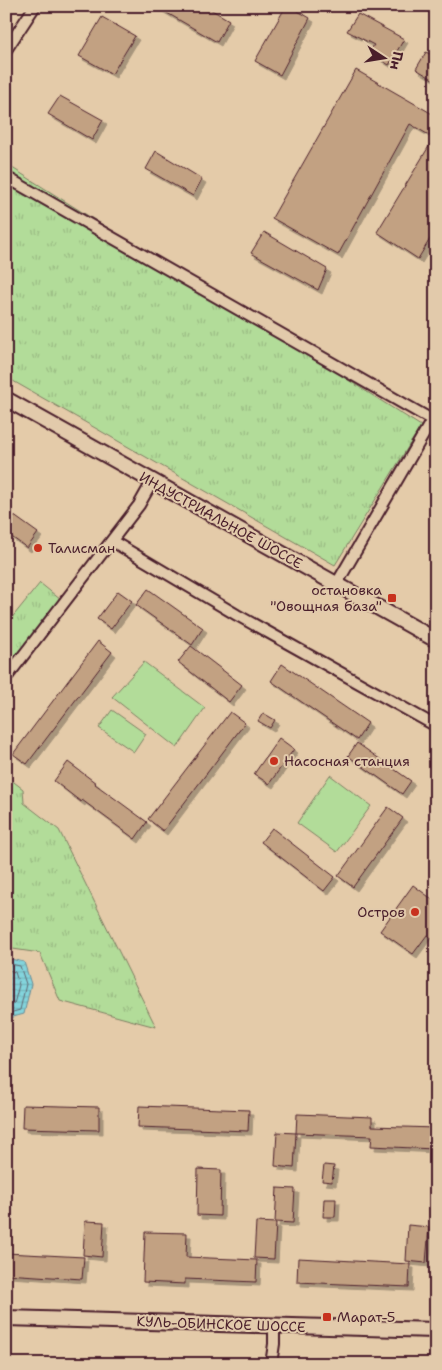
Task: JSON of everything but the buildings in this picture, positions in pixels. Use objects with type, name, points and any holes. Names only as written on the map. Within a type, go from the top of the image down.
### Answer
[{"type":"main road","name":"ИНДУСТРИАЛЬНОЕ ШОССЕ","points":[[6,399],[436,640]]},
{"type":"main road","name":"КУЛЬ-ОБИНСКОЕ ШОССЕ","points":[[6,1318],[436,1330]]},
{"type":"street","points":[[6,50],[35,6]]},
{"type":"street","points":[[6,177],[432,420],[336,585]]},
{"type":"street","points":[[6,678],[112,541],[140,503],[152,482]]},
{"type":"street","points":[[112,541],[237,615],[436,726]]},
{"type":"street","points":[[271,1364],[274,1326]]},
{"type":"green space","points":[[6,164],[421,426],[335,565],[6,377]]},
{"type":"green space","points":[[40,583],[61,600],[6,669],[6,625]]},
{"type":"green space","points":[[144,662],[205,708],[177,748],[112,697]]},
{"type":"green space","points":[[112,710],[146,734],[134,752],[99,728]]},
{"type":"green space","points":[[330,775],[371,806],[337,852],[297,823]]},
{"type":"green space","points":[[6,776],[23,789],[24,803],[59,830],[156,1027],[60,1001],[40,953],[6,948]]},
{"type":"water","points":[[6,958],[24,962],[31,984],[24,1014],[6,1019]]},
{"type":"place","name":"Талисман","points":[[38,548]]},
{"type":"place","name":"остановка \"Овощная база\"","points":[[392,598]]},
{"type":"place","name":"Насосная станция","points":[[274,761]]},
{"type":"place","name":"Остров","points":[[415,912]]},
{"type":"place","name":"Марат-5","points":[[327,1317]]}]
